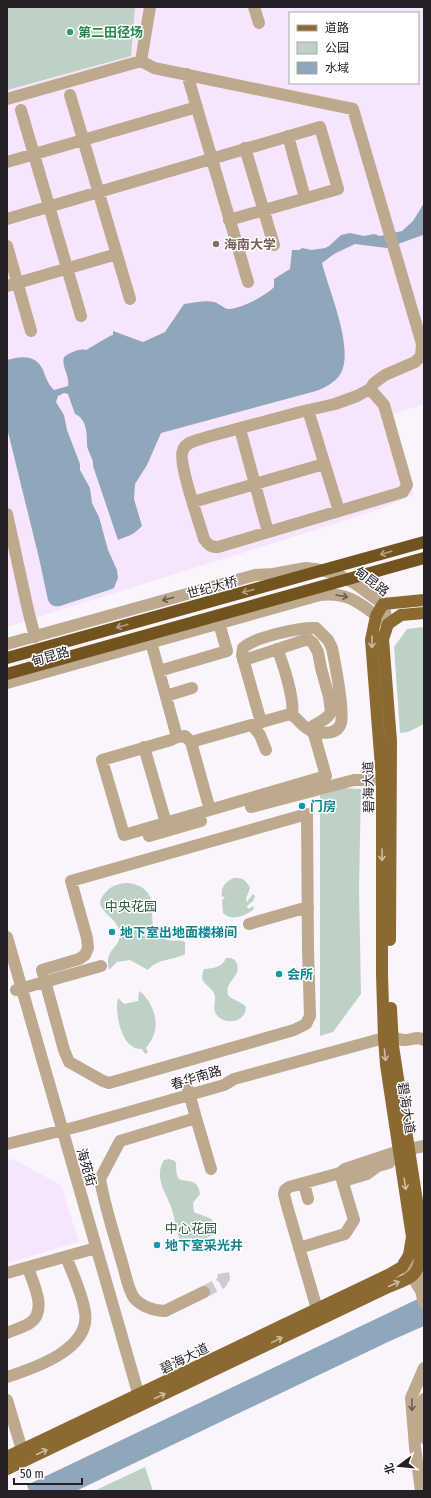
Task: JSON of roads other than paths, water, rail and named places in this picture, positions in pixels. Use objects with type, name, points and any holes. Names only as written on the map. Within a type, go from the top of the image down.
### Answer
[{"type":"highway","name":"世纪大桥","points":[[7,658],[424,542]]},
{"type":"highway","points":[[7,674],[424,558]]},
{"type":"main road","points":[[383,604],[424,600]]},
{"type":"main road","name":"碧海大道","points":[[383,604],[376,616],[371,640],[386,780]]},
{"type":"main road","points":[[388,624],[401,615],[424,613]]},
{"type":"main road","name":"碧海大道","points":[[7,1457],[137,1401],[386,1288],[414,1272],[422,1251],[421,1227],[386,1065],[388,1034],[382,975],[386,780],[390,741],[383,640],[388,624]]},
{"type":"main road","name":"碧海大道","points":[[7,1469],[137,1401],[402,1267],[406,1259],[412,1236],[405,1155]]},
{"type":"street","points":[[141,62],[150,7]]},
{"type":"street","points":[[254,7],[259,23]]},
{"type":"street","points":[[7,99],[141,62],[154,68],[353,109],[422,344],[423,350],[421,356],[415,362],[385,375],[374,383],[370,389],[341,402],[187,444],[181,454],[182,463],[206,543],[218,548],[398,494],[406,489],[407,485],[384,405],[370,389]]},
{"type":"street","points":[[187,74],[248,282]]},
{"type":"street","points":[[70,95],[130,299]]},
{"type":"street","points":[[7,162],[196,107]]},
{"type":"street","points":[[21,110],[81,316]]},
{"type":"street","points":[[7,219],[320,127],[338,189],[229,220]]},
{"type":"street","points":[[288,136],[305,198]]},
{"type":"street","points":[[245,148],[274,245]]},
{"type":"street","points":[[7,246],[12,284],[31,330]]},
{"type":"street","points":[[12,284],[117,254]]},
{"type":"street","points":[[308,410],[339,511]]},
{"type":"street","points":[[240,429],[268,532]]},
{"type":"street","points":[[193,502],[324,464]]},
{"type":"street","points":[[7,514],[28,610],[40,635],[46,658],[55,669]]},
{"type":"street","name":"甸昆路","points":[[7,644],[255,575],[273,574],[306,568],[316,568],[335,573],[383,604],[388,624]]},
{"type":"street","points":[[255,575],[261,580],[267,591],[267,604],[265,610]]},
{"type":"street","name":"甸昆路","points":[[7,683],[320,595],[331,594],[348,597],[366,606],[376,616],[388,624]]},
{"type":"street","points":[[159,671],[227,651],[219,623]]},
{"type":"street","points":[[266,750],[257,724],[243,660],[242,651],[250,643],[292,631],[313,628],[318,630],[328,640],[332,648],[340,700],[341,722],[339,727],[330,732],[318,733],[309,729]]},
{"type":"street","points":[[243,660],[270,653],[277,649],[308,639],[313,643],[318,652],[321,668],[330,697],[331,712],[326,719],[315,724],[309,729]]},
{"type":"street","points":[[151,642],[177,737]]},
{"type":"street","points":[[277,649],[293,705],[292,715]]},
{"type":"street","points":[[166,696],[192,688]]},
{"type":"street","points":[[191,742],[292,715],[314,734],[326,776],[166,823],[124,835],[102,760],[177,737],[185,736],[191,742],[210,810]]},
{"type":"street","points":[[144,747],[166,823]]},
{"type":"street","points":[[132,841],[288,796],[354,780],[386,780]]},
{"type":"street","points":[[287,819],[288,796]]},
{"type":"street","points":[[307,814],[308,907],[310,1016],[306,1024],[294,1030],[109,1083],[69,1062],[64,1050],[42,970],[79,959],[85,955],[88,948],[87,938],[71,881],[307,814]]},
{"type":"street","points":[[249,924],[308,907]]},
{"type":"street","name":"海苑街","points":[[7,937],[19,989],[137,1401]]},
{"type":"street","name":"海苑街","points":[[7,958],[19,989]]},
{"type":"street","points":[[19,989],[101,966]]},
{"type":"street","points":[[388,1034],[403,1040],[422,1037]]},
{"type":"street","name":"春华南路","points":[[7,1144],[58,1127],[189,1092],[221,1080],[232,1073],[388,1034]]},
{"type":"street","points":[[189,1092],[211,1169]]},
{"type":"street","points":[[196,1118],[120,1140],[100,1179],[130,1290],[135,1298],[142,1304],[152,1309],[164,1311],[204,1292]]},
{"type":"street","name":"春华南路","points":[[7,1137],[58,1127]]},
{"type":"street","points":[[340,1173],[342,1178],[347,1180],[367,1174],[370,1166],[405,1155],[424,1146]]},
{"type":"street","points":[[317,1309],[284,1192],[287,1188],[340,1173]]},
{"type":"street","points":[[299,1248],[345,1234],[354,1220],[340,1173]]},
{"type":"street","points":[[304,1183],[308,1199]]},
{"type":"street","points":[[7,1273],[94,1249]]},
{"type":"street","points":[[97,1263],[121,1256]]},
{"type":"street","points":[[7,1377],[31,1368],[61,1353],[71,1347],[78,1340],[85,1323],[85,1313],[66,1257]]},
{"type":"street","points":[[406,1259],[422,1285],[424,1303]]},
{"type":"street","points":[[7,1333],[31,1323],[37,1316],[39,1306],[28,1268]]},
{"type":"street","points":[[152,1309],[184,1294]]},
{"type":"street","points":[[421,1491],[411,1398],[424,1368]]},
{"type":"street","points":[[424,1399],[421,1405],[424,1438]]},
{"type":"street","points":[[7,1400],[22,1450]]},
{"type":"water","points":[[424,203],[423,235],[387,248],[355,244],[334,254],[322,263],[343,334],[344,362],[341,373],[336,379],[327,386],[316,391],[161,433],[147,465],[135,484],[134,499],[142,526],[131,535],[118,540],[88,450],[86,427],[82,419],[75,414],[68,394],[64,393],[58,396],[56,402],[64,415],[67,430],[80,464],[80,470],[90,488],[92,503],[99,517],[108,550],[117,570],[118,578],[114,588],[60,606],[52,605],[48,600],[7,428],[7,360],[23,357],[32,359],[40,365],[54,390],[68,386],[68,378],[63,361],[64,357],[72,352],[86,350],[113,335],[113,331],[143,342],[165,332],[184,304],[211,301],[228,309],[246,305],[274,287],[274,279],[290,269],[292,250],[299,250],[302,248],[312,250],[325,248],[341,235],[350,233],[364,236],[374,234],[380,236],[402,231],[413,221]]},
{"type":"water","points":[[424,1296],[424,1326],[76,1491],[29,1491],[27,1485]]},
{"type":"tunnel","points":[[204,1292],[221,1283],[224,1278],[223,1271]]},
{"type":"place","name":"第二田径场","points":[[70,32]]},
{"type":"place","name":"海南大学","points":[[216,244]]},
{"type":"place","name":"门房","points":[[302,806]]},
{"type":"place","name":"地下室出地面楼梯间","points":[[112,932]]},
{"type":"place","name":"会所","points":[[279,974]]},
{"type":"place","name":"地下室采光井","points":[[157,1245]]},
{"type":"park label","name":"中央花园","points":[[131,906]]},
{"type":"park label","name":"中心花园","points":[[191,1228]]}]
